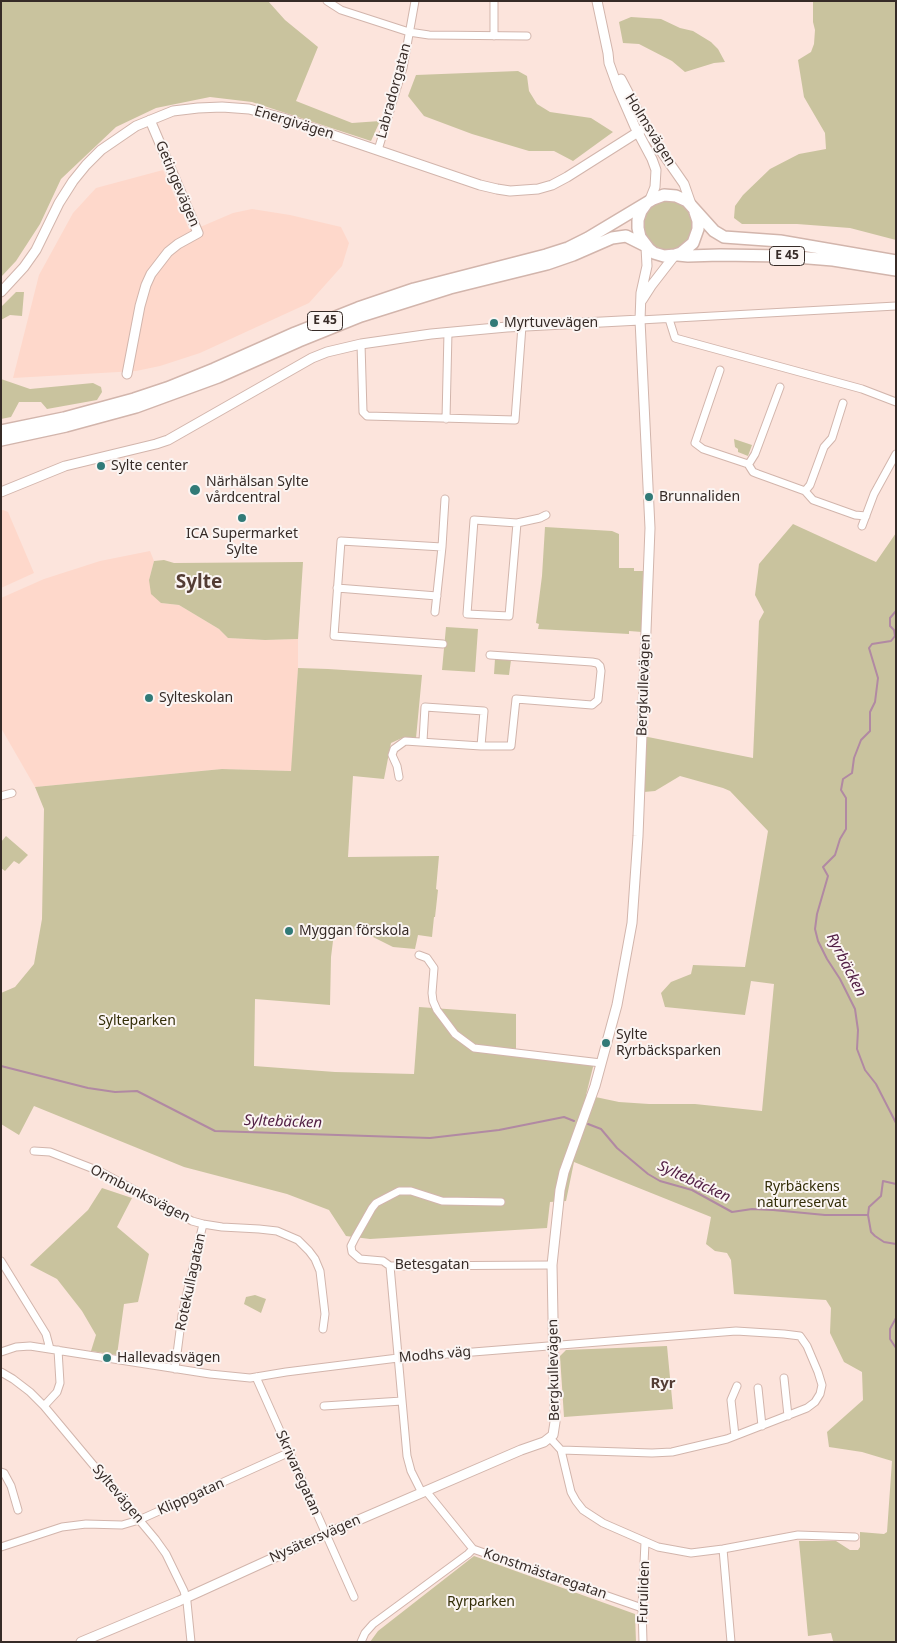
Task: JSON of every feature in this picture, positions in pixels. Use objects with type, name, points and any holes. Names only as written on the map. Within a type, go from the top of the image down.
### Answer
[{"type":"highway","name":"E 45","points":[[1,431],[64,418],[134,399],[198,375],[358,308],[414,289],[568,248],[660,196],[672,195],[683,199],[714,231],[724,236],[780,241],[896,261]]},
{"type":"highway","points":[[645,246],[638,233],[638,224],[641,211],[648,203]]},
{"type":"highway","points":[[676,255],[688,249],[697,236],[699,225],[693,208]]},
{"type":"highway","name":"E 45","points":[[1,440],[66,426],[136,407],[218,377],[361,316],[450,288],[548,264],[573,256],[612,238],[626,236],[658,254],[668,256],[784,256],[833,260],[896,270]]},
{"type":"street","points":[[327,1],[342,10],[409,32],[429,35],[527,36]]},
{"type":"street","name":"Labradorgatan","points":[[378,150],[403,68],[415,1]]},
{"type":"street","name":"Holmsvägen","points":[[597,1],[608,53],[642,129],[656,170],[654,187],[648,203]]},
{"type":"street","points":[[494,2],[494,36]]},
{"type":"street","name":"Energivägen","points":[[1,292],[24,267],[36,250],[59,203],[86,165],[116,138],[136,126],[173,112],[222,107],[249,109],[283,118],[480,185],[497,190],[524,191],[538,189],[567,177],[642,129]]},
{"type":"street","name":"Getingevägen","points":[[127,374],[140,306],[151,274],[168,252],[198,233],[150,120]]},
{"type":"street","name":"Holmsvägen","points":[[642,129],[684,184],[693,208]]},
{"type":"street","name":"Bergkullevägen","points":[[645,246],[647,266],[641,293],[640,320],[650,528],[638,836],[632,923],[617,1005],[595,1086],[564,1172],[558,1204],[552,1265],[555,1422],[550,1438],[561,1450],[571,1492],[583,1510],[603,1523],[645,1542],[673,1551],[691,1554],[798,1535],[855,1537]]},
{"type":"street","name":"Bergkullevägen","points":[[641,303],[650,286],[676,255]]},
{"type":"street","points":[[1,492],[65,466],[168,440],[312,358],[327,352],[361,344],[448,332],[522,326],[896,306]]},
{"type":"street","points":[[669,319],[676,338],[862,389],[896,402]]},
{"type":"street","points":[[361,344],[363,412],[367,416],[515,420],[522,326]]},
{"type":"street","points":[[446,419],[448,332]]},
{"type":"street","points":[[720,370],[695,443],[703,449],[748,464],[753,472],[805,490],[813,500],[855,515],[866,516]]},
{"type":"street","points":[[748,464],[755,454],[780,387]]},
{"type":"street","points":[[805,490],[810,485],[824,447],[832,438],[843,403]]},
{"type":"street","points":[[862,526],[874,494],[896,454]]},
{"type":"street","points":[[435,612],[445,499]]},
{"type":"street","points":[[517,523],[509,616],[468,614],[474,520],[517,523],[546,515]]},
{"type":"street","points":[[442,547],[341,541],[334,636],[443,644]]},
{"type":"street","points":[[338,588],[437,596]]},
{"type":"street","points":[[399,777],[392,755],[394,749],[405,741],[512,746],[516,699],[592,704],[598,700],[601,671],[597,663],[490,655]]},
{"type":"street","points":[[423,741],[425,707],[484,711],[481,746]]},
{"type":"street","points":[[1,796],[12,793]]},
{"type":"street","points":[[419,955],[427,958],[434,968],[432,993],[437,1010],[455,1034],[474,1048],[601,1063]]},
{"type":"street","name":"Ormbunksvägen","points":[[34,1151],[50,1152],[99,1171],[183,1217],[203,1224],[259,1228],[298,1240],[315,1259],[320,1270],[325,1314],[323,1329]]},
{"type":"street","name":"Betesgatan","points":[[501,1202],[442,1201],[406,1190],[398,1191],[376,1203],[372,1208],[355,1238],[352,1250],[353,1255],[363,1260],[383,1261],[390,1266],[552,1265]]},
{"type":"street","name":"Rotekullagatan","points":[[175,1368],[182,1315],[203,1224]]},
{"type":"street","points":[[1,1261],[46,1334],[50,1349]]},
{"type":"street","points":[[390,1266],[407,1456],[411,1471],[424,1492],[473,1549]]},
{"type":"street","name":"Modhs väg","points":[[1,1352],[16,1347],[30,1346],[241,1378],[398,1358],[553,1345],[736,1331],[784,1334],[800,1336],[808,1346],[822,1385],[820,1394],[815,1402],[807,1408],[788,1416]]},
{"type":"street","points":[[44,1406],[57,1392],[60,1383],[58,1350]]},
{"type":"street","name":"Syltevägen","points":[[1,1372],[13,1378],[44,1406],[166,1554],[186,1597],[191,1642]]},
{"type":"street","name":"Skrivaregatan","points":[[256,1377],[354,1597]]},
{"type":"street","points":[[561,1450],[672,1452],[710,1444],[735,1436],[788,1416],[784,1378]]},
{"type":"street","points":[[735,1436],[732,1400],[736,1386]]},
{"type":"street","points":[[758,1388],[762,1426]]},
{"type":"street","points":[[324,1406],[402,1401]]},
{"type":"street","name":"Nysätersvägen","points":[[81,1642],[550,1438]]},
{"type":"street","name":"Klippgatan","points":[[1,1547],[62,1527],[86,1524],[122,1525],[139,1520],[290,1452]]},
{"type":"street","points":[[1,1472],[4,1473],[11,1486],[18,1510]]},
{"type":"street","name":"Furuliden","points":[[643,1642],[642,1608],[645,1542]]},
{"type":"street","name":"Konstmästaregatan","points":[[361,1642],[365,1633],[373,1624],[473,1549],[642,1608]]},
{"type":"street","points":[[723,1549],[731,1642]]},
{"type":"shaded area","points":[[163,170],[189,229],[198,228],[233,213],[252,209],[290,215],[341,227],[349,243],[342,266],[309,303],[200,353],[160,366],[136,371],[13,378],[39,275],[73,213],[96,188]]},
{"type":"shaded area","points":[[1,511],[8,512],[34,573],[1,588]]},
{"type":"shaded area","name":"Sylteskolan","points":[[150,551],[154,561],[149,580],[161,603],[179,605],[219,629],[228,638],[298,639],[292,771],[222,769],[35,787],[1,728],[1,598],[44,579],[100,561]]},
{"type":"green space","points":[[1,1],[268,1],[285,20],[318,47],[296,101],[352,123],[380,121],[371,141],[252,102],[210,97],[156,108],[116,127],[61,179],[40,224],[16,261],[1,277]]},
{"type":"green space","points":[[813,1],[896,1],[896,240],[850,228],[797,224],[742,224],[734,218],[735,206],[743,195],[770,169],[799,154],[826,149],[825,133],[804,97],[798,60],[811,52],[814,44]]},
{"type":"green space","points":[[631,17],[661,19],[680,28],[693,31],[711,42],[718,49],[725,62],[714,63],[685,72],[672,61],[639,44],[623,43],[619,22]]},
{"type":"green space","points":[[518,71],[527,76],[529,91],[537,104],[550,112],[591,118],[613,132],[573,161],[554,151],[529,151],[472,134],[424,116],[408,96],[416,75]]},
{"type":"green space","points":[[668,201],[686,208],[693,226],[686,244],[668,251],[650,244],[643,226],[650,208]]},
{"type":"green space","points":[[16,292],[24,292],[22,316],[10,315],[1,320],[1,307]]},
{"type":"green space","points":[[1,379],[30,389],[93,383],[101,387],[102,392],[97,400],[47,409],[41,402],[19,402],[11,417],[1,419]]},
{"type":"green space","points":[[734,439],[752,445],[748,456],[738,452]]},
{"type":"green space","points":[[793,524],[876,562],[896,533],[896,1642],[833,1641],[831,1633],[808,1636],[799,1541],[836,1541],[850,1550],[858,1550],[860,1547],[860,1532],[884,1534],[887,1532],[892,1461],[862,1452],[829,1447],[827,1432],[863,1400],[862,1372],[844,1362],[830,1333],[831,1308],[826,1300],[734,1294],[731,1260],[727,1253],[715,1251],[706,1244],[711,1217],[574,1162],[566,1201],[550,1202],[547,1228],[370,1239],[346,1236],[329,1210],[287,1194],[184,1167],[34,1106],[19,1135],[1,1124],[1,993],[15,987],[34,964],[42,919],[44,809],[35,787],[222,769],[291,771],[298,668],[422,675],[416,738],[402,738],[391,743],[384,779],[353,776],[348,857],[439,856],[436,889],[438,890],[432,937],[418,935],[415,949],[393,947],[361,931],[335,925],[331,957],[330,1005],[255,999],[254,1066],[335,1072],[414,1074],[419,1007],[516,1014],[516,1051],[595,1059],[586,1095],[619,1102],[695,1104],[762,1111],[774,984],[751,981],[745,1015],[665,1007],[661,993],[671,982],[691,974],[693,965],[745,967],[768,831],[730,791],[723,788],[680,776],[655,791],[644,792],[643,736],[753,758],[759,621],[764,612],[755,595],[759,564]]},
{"type":"green space","points":[[545,527],[612,531],[619,534],[619,568],[634,568],[634,571],[643,571],[642,632],[629,631],[629,634],[538,629],[539,624],[536,623],[542,576]]},
{"type":"green space","points":[[164,560],[174,563],[303,562],[298,639],[228,638],[219,629],[179,605],[161,603],[151,594],[149,580],[154,561]]},
{"type":"green space","points":[[446,627],[478,629],[475,672],[442,670]]},
{"type":"green space","points":[[495,659],[511,660],[509,675],[494,674]]},
{"type":"green space","points":[[6,836],[28,855],[19,864],[14,861],[5,871],[1,868],[1,842]]},
{"type":"green space","points":[[102,1188],[132,1198],[117,1227],[149,1254],[138,1302],[124,1304],[117,1355],[91,1351],[96,1335],[82,1311],[57,1279],[30,1265],[88,1210]]},
{"type":"green space","points":[[255,1295],[266,1299],[261,1313],[244,1304],[246,1297]]},
{"type":"green space","points":[[667,1346],[673,1409],[564,1417],[560,1356],[566,1350]]},
{"type":"green space","name":"Ryrparken","points":[[474,1556],[635,1614],[636,1642],[370,1642],[378,1631]]},
{"type":"waterway","name":"Ryrbäcken","points":[[896,611],[890,618],[890,626],[894,630],[895,636],[891,641],[872,644],[869,648],[878,678],[875,702],[870,712],[870,731],[861,740],[854,758],[852,773],[843,779],[841,790],[846,798],[846,829],[840,839],[835,855],[823,867],[828,876],[817,914],[815,929],[818,941],[855,1009],[858,1030],[857,1049],[865,1070],[876,1084],[896,1123]]},
{"type":"waterway","name":"Syltebäcken","points":[[1,1066],[88,1088],[115,1092],[137,1091],[215,1131],[430,1138],[499,1130],[564,1117],[574,1121]]},
{"type":"waterway","name":"Syltebäcken","points":[[588,1124],[601,1129],[617,1148],[648,1174],[660,1181],[692,1190],[732,1212],[752,1209],[825,1215],[868,1215]]},
{"type":"waterway","name":"Ryrbäcken","points":[[896,1184],[883,1181],[881,1196],[869,1207],[868,1215],[871,1232],[884,1242],[896,1244]]},
{"type":"waterway","name":"Ryrbäcken","points":[[896,1318],[890,1329],[890,1339],[896,1348]]},
{"type":"place","name":"Myrtuvevägen","points":[[494,323]]},
{"type":"place","name":"Sylte center","points":[[101,466]]},
{"type":"place","name":"Närhälsan Sylte vårdcentral","points":[[195,490]]},
{"type":"place","name":"Brunnaliden","points":[[649,497]]},
{"type":"place","name":"ICA Supermarket Sylte","points":[[242,518]]},
{"type":"place","name":"Sylteskolan","points":[[149,698]]},
{"type":"place","name":"Myggan förskola","points":[[289,931]]},
{"type":"place","name":"Sylte Ryrbäcksparken","points":[[606,1043]]},
{"type":"place","name":"Hallevadsvägen","points":[[107,1358]]},
{"type":"district","name":"Sylte","points":[[199,583]]},
{"type":"district","name":"Ryr","points":[[663,1384]]},
{"type":"park label","name":"Sylteparken","points":[[137,1021]]},
{"type":"park label","name":"Ryrbäckens naturreservat","points":[[802,1196]]}]
